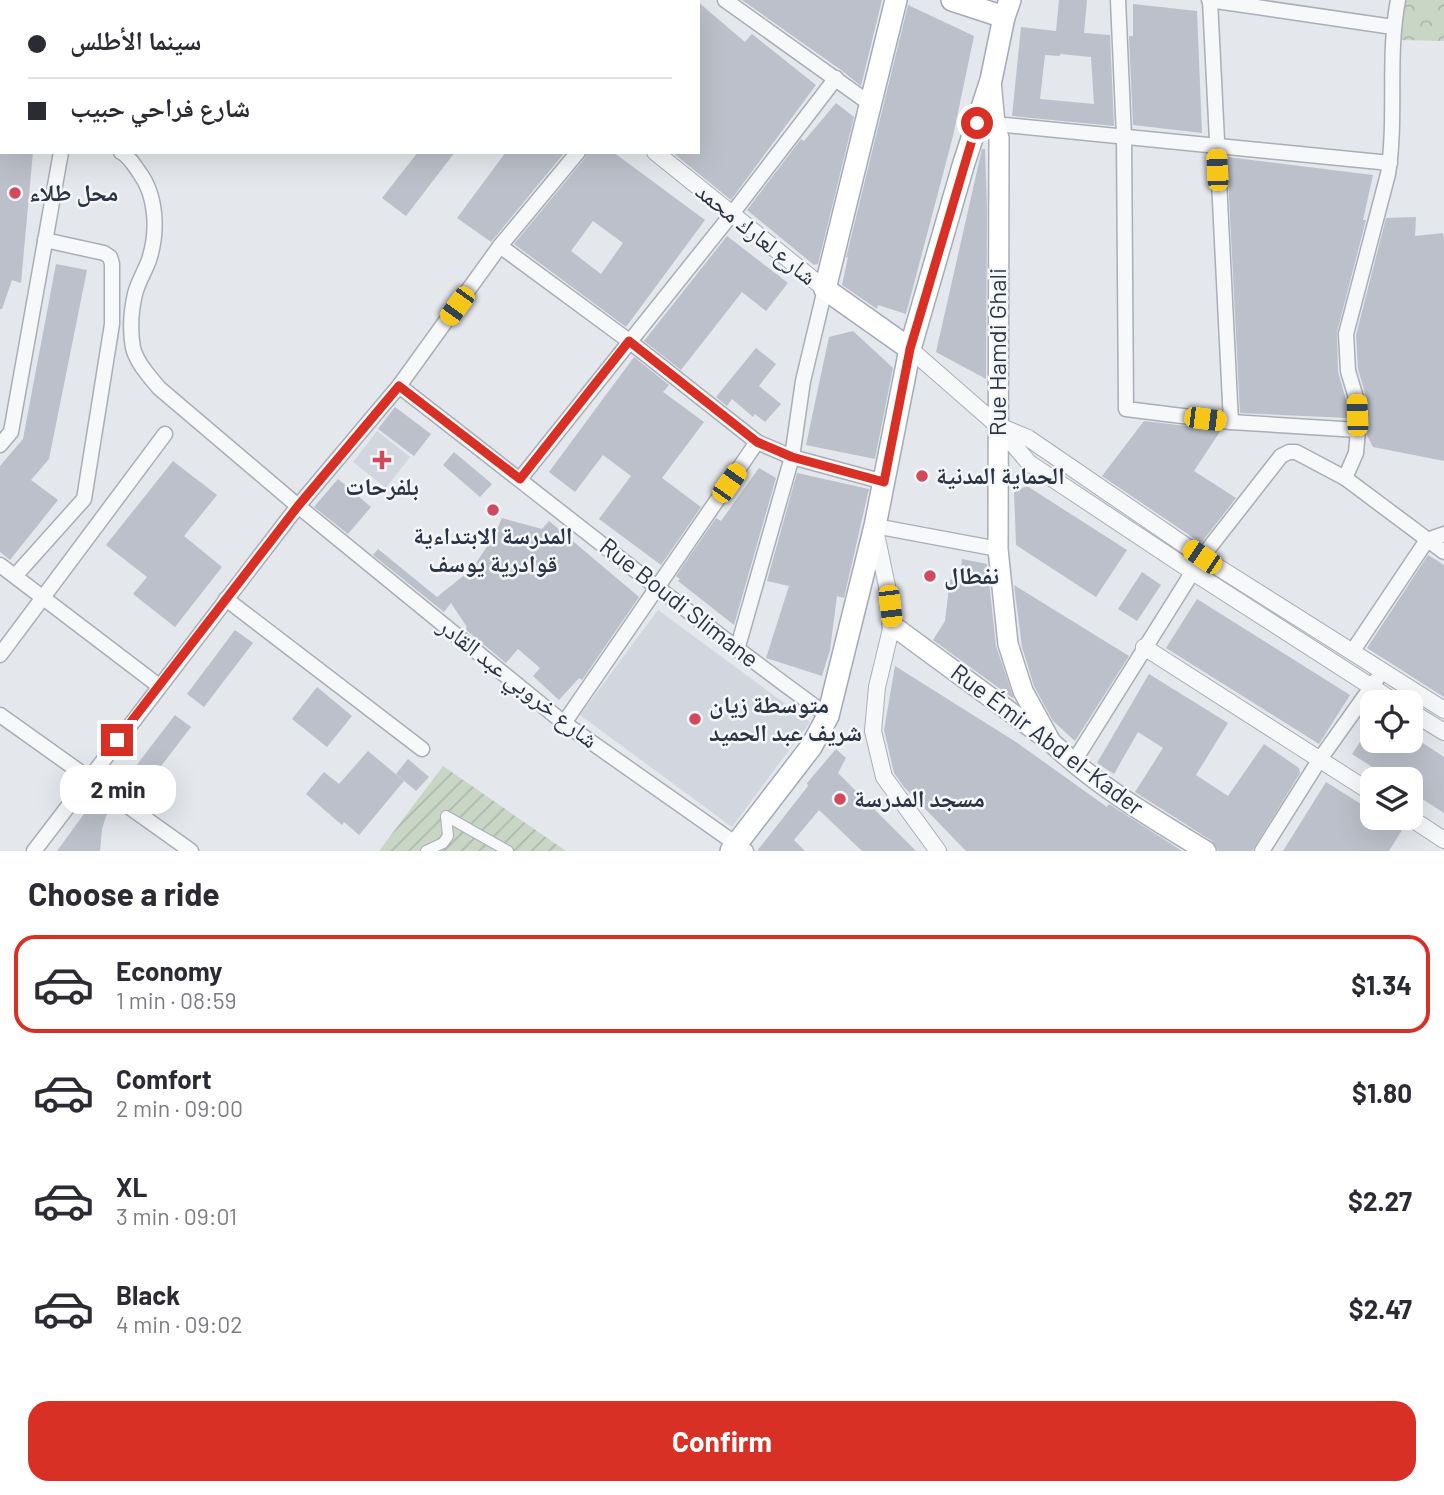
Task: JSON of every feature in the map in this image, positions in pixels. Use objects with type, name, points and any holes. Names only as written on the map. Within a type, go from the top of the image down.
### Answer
[{"type":"main road","points":[[896,0],[825,289],[910,349]]},
{"type":"main road","points":[[738,849],[811,747],[828,716],[875,526],[910,349],[962,166],[991,80],[1007,9],[952,0]]},
{"type":"main road","name":"Rue Hamdi Ghali","points":[[991,80],[999,138],[998,549],[1008,644],[1023,691],[1051,742]]},
{"type":"main road","name":"Rue Émir Abd el-Kader","points":[[892,625],[1051,742],[1073,763],[1133,806],[1206,851]]},
{"type":"street","points":[[724,0],[869,103]]},
{"type":"street","points":[[1118,0],[1124,137],[1126,409],[1231,422],[1358,430]]},
{"type":"street","points":[[1231,422],[1209,0],[1393,27]]},
{"type":"street","points":[[1345,478],[1356,453],[1358,430],[1357,401],[1348,371],[1346,334],[1393,149],[1393,27],[1398,0]]},
{"type":"street","points":[[520,479],[731,215],[836,78]]},
{"type":"street","points":[[995,124],[1390,163]]},
{"type":"street","points":[[0,445],[11,432],[61,154]]},
{"type":"street","name":"شارع خروبي عبد القادر","points":[[124,154],[143,177],[152,199],[155,226],[149,259],[135,290],[132,308],[134,349],[144,370],[180,407],[564,723],[738,849]]},
{"type":"street","points":[[34,851],[298,506],[399,386],[500,246],[576,154]]},
{"type":"street","name":"شارع لعارك محمد","points":[[657,154],[825,289]]},
{"type":"street","points":[[15,576],[85,499],[112,324],[110,257],[104,253],[45,240]]},
{"type":"street","points":[[500,246],[629,341],[757,442],[792,457],[884,482]]},
{"type":"street","points":[[737,650],[792,457],[803,381],[825,289]]},
{"type":"street","points":[[910,349],[997,425],[1029,463],[1377,690]]},
{"type":"street","name":"Rue Boudi Slimane","points":[[399,386],[737,650],[828,716]]},
{"type":"street","points":[[997,425],[1028,438],[1202,557],[1444,710]]},
{"type":"street","points":[[0,655],[165,433]]},
{"type":"street","points":[[564,723],[757,442]]},
{"type":"street","points":[[1073,763],[1202,557],[1281,456],[1296,452],[1345,478],[1444,552]]},
{"type":"street","points":[[938,851],[884,776],[873,731],[877,687],[892,625],[875,526],[998,549]]},
{"type":"street","points":[[1352,652],[1427,540],[1444,534]]},
{"type":"street","points":[[0,565],[159,686]]},
{"type":"street","points":[[226,599],[422,749]]},
{"type":"street","points":[[1144,647],[1360,785]]},
{"type":"street","points":[[1262,851],[1320,759],[1382,672]]},
{"type":"street","points":[[0,715],[188,850]]},
{"type":"street","points":[[1423,719],[1444,732]]},
{"type":"street","points":[[426,851],[443,843],[448,836],[446,816],[508,851]]},
{"type":"street","points":[[1423,827],[1444,841]]},
{"type":"shaded area","name":"بلفرحات","points":[[377,431],[410,457],[386,488],[353,462]]},
{"type":"shaded area","name":"متوسطة زيان شريف عبد الحميد","points":[[658,610],[810,722],[732,827],[580,715]]},
{"type":"green space","points":[[1405,0],[1444,0],[1444,41],[1399,40]]},
{"type":"green space","points":[[443,766],[566,851],[379,851]]},
{"type":"building","points":[[742,0],[882,0],[861,86],[841,70]]},
{"type":"building","points":[[1059,0],[1087,0],[1084,33],[1110,35],[1114,126],[1012,116],[1021,27],[1056,31]],"holes":[[[1045,55],[1091,57],[1094,104],[1040,99]]]},
{"type":"building","points":[[700,4],[745,42],[752,34],[816,85],[731,200],[674,154],[700,154]]},
{"type":"building","points":[[1133,4],[1197,11],[1202,133],[1133,125],[1129,36],[1133,36]]},
{"type":"building","points":[[908,5],[974,36],[953,136],[906,314],[878,305],[877,309],[842,285],[848,257],[846,258]]},
{"type":"building","points":[[836,103],[854,117],[818,264],[814,265],[747,210],[801,139],[804,141]]},
{"type":"building","points":[[982,149],[985,149],[987,207],[986,379],[936,352]]},
{"type":"building","points":[[0,154],[33,154],[21,283],[12,280],[0,309]]},
{"type":"building","points":[[416,154],[453,154],[406,216],[382,198]]},
{"type":"building","points":[[505,154],[563,154],[491,242],[457,218]]},
{"type":"building","points":[[586,154],[616,154],[705,220],[626,327],[514,244]],"holes":[[[593,221],[623,243],[601,274],[571,251]]]},
{"type":"building","points":[[1227,157],[1373,175],[1363,220],[1366,220],[1337,332],[1338,372],[1347,403],[1348,418],[1240,413]]},
{"type":"building","points":[[1416,217],[1415,236],[1443,233],[1444,240],[1444,461],[1373,447],[1367,435],[1367,400],[1358,369],[1356,335],[1386,218]]},
{"type":"building","points":[[727,236],[788,283],[766,311],[742,292],[681,370],[644,341]]},
{"type":"building","points":[[56,264],[87,270],[49,459],[31,480],[58,500],[10,560],[0,552],[0,466],[23,439]]},
{"type":"building","points":[[853,331],[893,368],[875,459],[806,445],[829,337]]},
{"type":"building","points":[[756,348],[776,364],[759,386],[781,404],[765,422],[755,414],[753,417],[732,399],[727,406],[716,397]]},
{"type":"building","points":[[634,357],[669,385],[663,392],[704,422],[662,478],[701,507],[661,565],[599,519],[631,476],[603,455],[575,492],[549,472]]},
{"type":"building","points":[[395,407],[431,434],[414,456],[378,429]]},
{"type":"building","points":[[1144,421],[1221,430],[1194,471],[1236,498],[1201,543],[1102,476]]},
{"type":"building","points":[[454,452],[492,484],[480,497],[443,465]]},
{"type":"building","points":[[173,461],[217,495],[184,536],[222,567],[175,627],[133,594],[147,577],[106,545]]},
{"type":"building","points":[[759,468],[776,478],[734,625],[678,581],[680,579],[676,576],[716,518],[721,521]]},
{"type":"building","points":[[797,473],[869,489],[844,598],[837,596],[830,650],[822,676],[766,658],[789,586],[767,581]]},
{"type":"building","points":[[338,479],[371,507],[348,534],[314,507]]},
{"type":"building","points":[[1027,486],[1127,550],[1096,597],[1016,545],[1014,491]]},
{"type":"building","points":[[502,518],[542,529],[549,521],[639,597],[582,680],[579,678],[559,700],[533,676],[540,668],[518,649],[506,663],[465,629],[467,627],[451,603],[444,612],[373,555],[378,549],[437,597],[472,569],[494,536]]},
{"type":"building","points":[[1428,555],[1444,565],[1444,697],[1367,648]]},
{"type":"building","points":[[962,559],[987,564],[996,646],[1014,699],[933,640],[945,621],[950,579],[960,582]]},
{"type":"building","points":[[1142,572],[1161,585],[1137,621],[1118,609]]},
{"type":"building","points":[[1014,585],[1129,656],[1075,741],[1053,721],[1034,686],[1022,647]]},
{"type":"building","points":[[1197,599],[1350,695],[1319,744],[1166,648]]},
{"type":"building","points":[[235,630],[253,643],[204,707],[187,694]]},
{"type":"building","points":[[895,666],[1016,742],[1107,807],[1109,804],[1182,851],[966,851],[904,787],[894,773],[884,730]]},
{"type":"building","points":[[1149,674],[1228,723],[1196,775],[1228,796],[1264,744],[1299,768],[1300,773],[1252,851],[1218,851],[1212,841],[1135,792],[1163,748],[1138,732],[1114,774],[1097,763]]},
{"type":"building","points":[[317,687],[352,716],[327,747],[292,719]]},
{"type":"building","points":[[175,715],[191,727],[145,787],[129,775]]},
{"type":"building","points":[[1360,742],[1360,753],[1423,753],[1423,743],[1444,757],[1444,813],[1423,799],[1423,767],[1372,767],[1352,754]]},
{"type":"building","name":"مسجد المدرسة","points":[[836,749],[846,758],[838,773],[916,851],[862,851],[819,810],[794,840],[805,851],[757,851],[808,786],[807,783]]},
{"type":"building","points":[[368,751],[404,781],[359,835],[344,822],[342,825],[306,794],[324,772],[339,784]]},
{"type":"building","points":[[408,759],[429,777],[416,791],[396,774]]},
{"type":"building","points":[[1326,782],[1360,803],[1360,830],[1402,830],[1389,851],[1283,851]]},
{"type":"building","points":[[97,796],[113,807],[106,816],[102,829],[100,851],[57,851]]},
{"type":"place","name":"محل طلاء","points":[[15,193]]},
{"type":"place","name":"بلفرحات","points":[[382,460]]},
{"type":"place","name":"الحماية المدنية","points":[[922,476]]},
{"type":"place","name":"المدرسة الابتداءية قوادرية يوسف","points":[[493,510]]},
{"type":"place","name":"نفطال","points":[[930,576]]},
{"type":"place","name":"متوسطة زيان شريف عبد الحميد","points":[[695,719]]},
{"type":"place","name":"مسجد المدرسة","points":[[840,799]]},
{"type":"route","points":[[117,740],[298,506],[399,386],[520,479],[629,341],[757,442],[792,457],[884,482],[910,349],[962,166],[977,123]]}]
